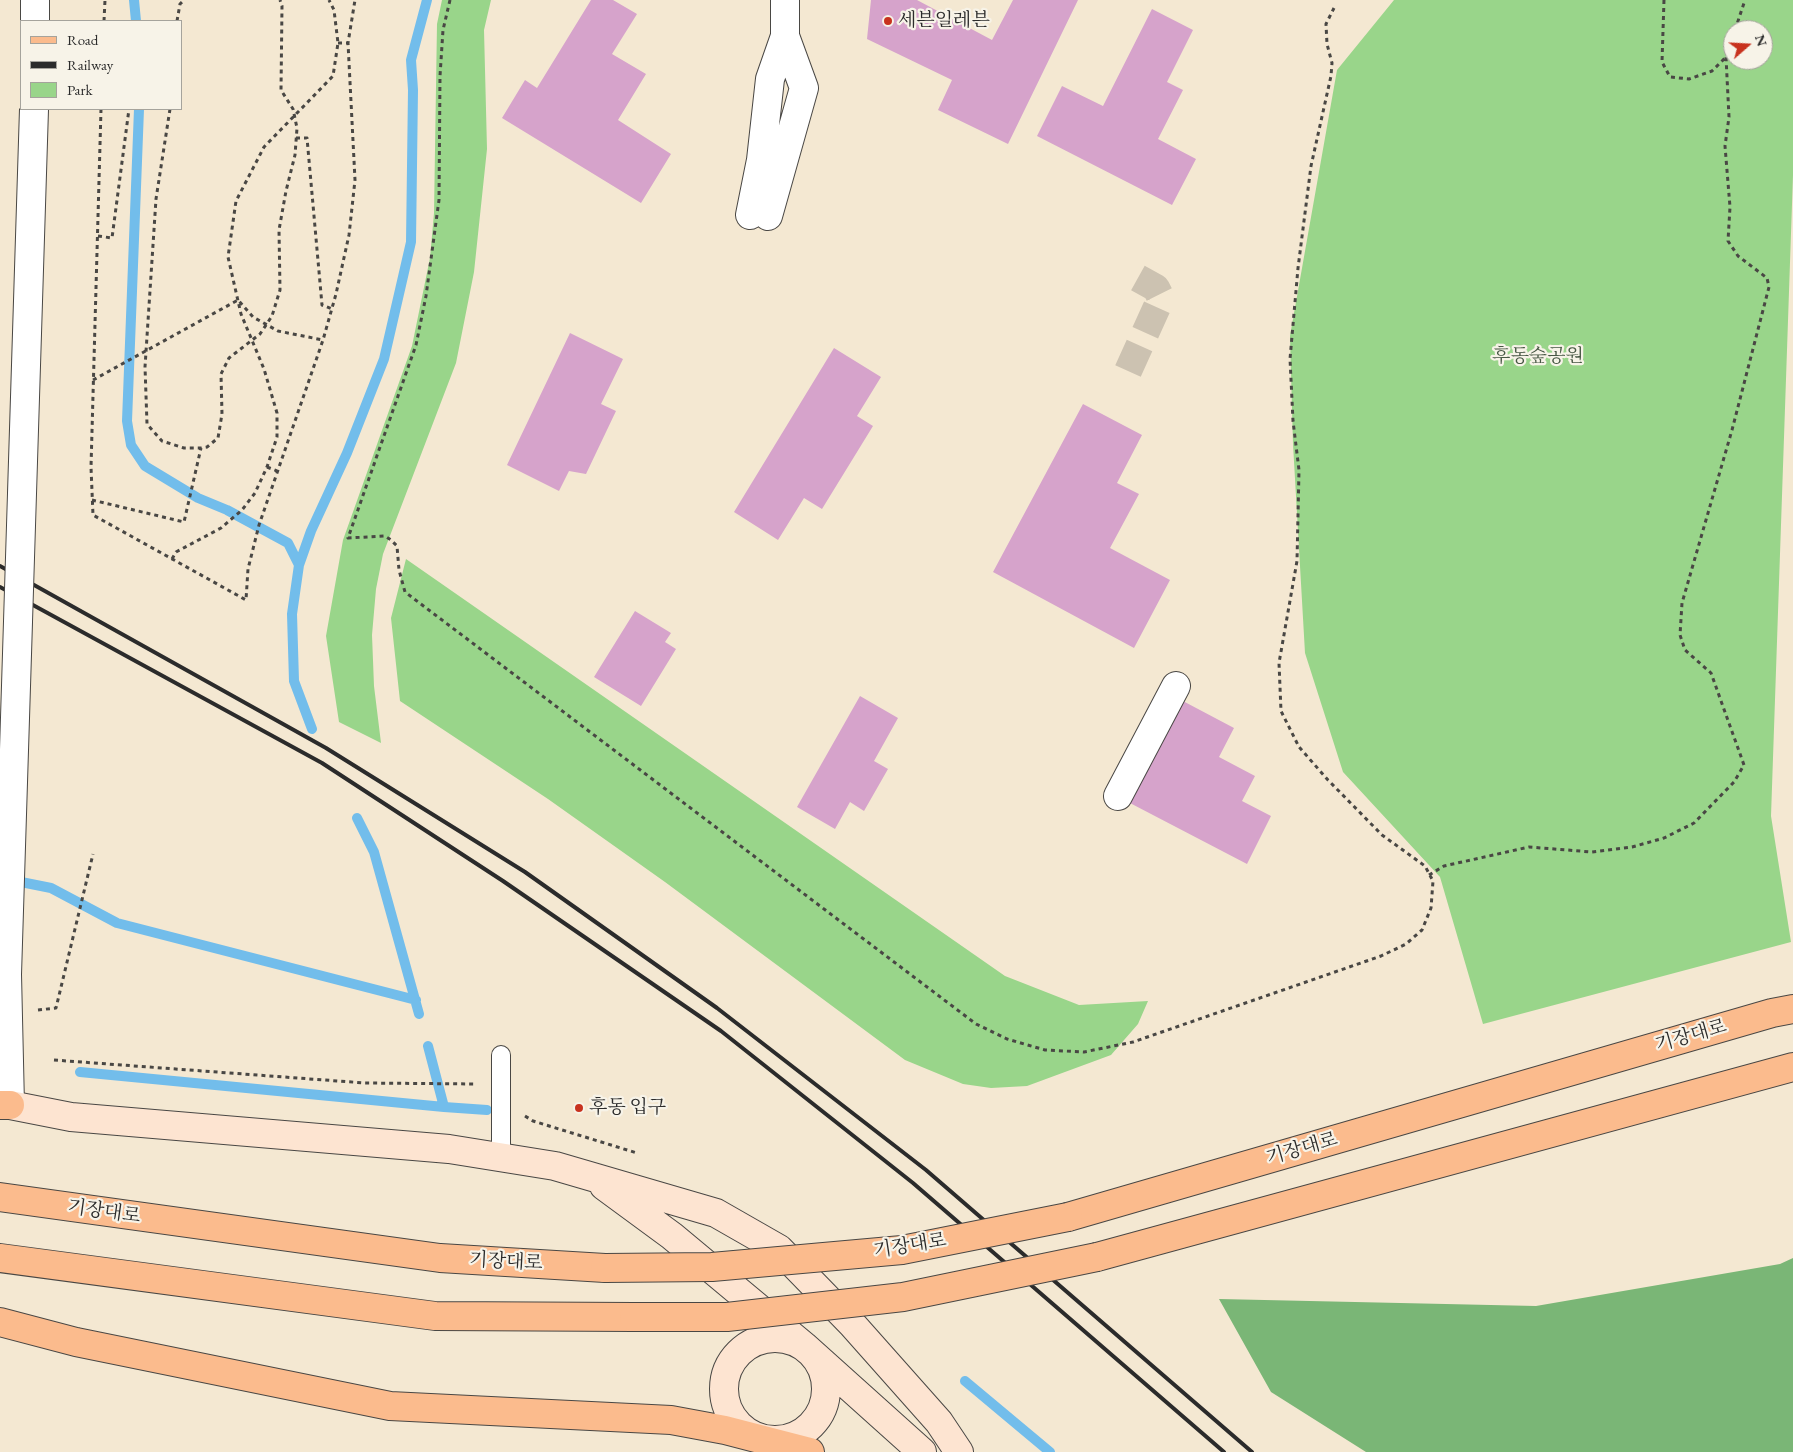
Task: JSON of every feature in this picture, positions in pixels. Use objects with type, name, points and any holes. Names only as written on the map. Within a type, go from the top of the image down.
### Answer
[{"type":"main road","name":"기장대로","points":[[0,1197],[440,1258],[605,1268],[712,1267],[902,1250],[1068,1217],[1772,1013],[1793,1009]]},
{"type":"main road","points":[[0,1258],[436,1316],[727,1317],[903,1297],[1097,1257],[1793,1067]]},
{"type":"main road","points":[[5,1105],[71,1117],[450,1149],[555,1166],[716,1213],[779,1249],[858,1331],[939,1422],[959,1452]]},
{"type":"main road","points":[[589,1175],[672,1236],[804,1346],[922,1452]]},
{"type":"main road","points":[[738,1292],[745,1323],[738,1353]]},
{"type":"main road","points":[[0,1322],[76,1342],[390,1406],[671,1420],[762,1439],[810,1452]]},
{"type":"main road","points":[[770,1337],[788,1339],[804,1346],[817,1358],[825,1375],[827,1392],[824,1407],[816,1420],[806,1431],[792,1438],[777,1441],[762,1439],[748,1433],[737,1424],[729,1412],[724,1397],[724,1382],[728,1368],[738,1353],[752,1342],[770,1337]]},
{"type":"street","points":[[35,0],[35,20]]},
{"type":"street","points":[[759,215],[761,160],[770,79],[785,36],[785,0]]},
{"type":"street","points":[[5,1105],[8,1014],[7,974],[34,110]]},
{"type":"street","points":[[1118,796],[1176,686]]},
{"type":"lane","points":[[501,1055],[501,1157]]},
{"type":"path","points":[[104,20],[105,0]]},
{"type":"path","points":[[177,20],[180,4],[184,0]]},
{"type":"path","points":[[170,110],[156,199],[145,367],[147,424],[162,441],[184,448],[201,448],[207,447],[218,438],[222,414],[221,374],[229,358],[260,334],[272,316],[280,290],[280,230],[286,191],[295,155],[297,128],[293,109],[281,90],[282,6],[280,0]]},
{"type":"path","points":[[172,559],[176,552],[221,528],[242,510],[255,493],[267,467],[277,437],[277,413],[264,369],[241,314],[228,257],[236,201],[264,147],[334,76],[338,43],[334,10],[330,0]]},
{"type":"path","points":[[101,110],[93,380],[93,515],[246,600],[248,570],[259,525],[323,340],[349,235],[355,180],[348,43],[355,0]]},
{"type":"path","points":[[450,0],[443,30],[440,76],[441,160],[439,200],[426,296],[410,362],[348,538],[385,536],[391,540],[397,546],[398,570],[405,592],[976,1024],[1007,1039],[1045,1050],[1084,1052],[1133,1042],[1380,956],[1406,944],[1422,930],[1432,908],[1433,881],[1424,866],[1382,835],[1328,780],[1299,747],[1281,711],[1279,663],[1297,562],[1298,525],[1299,470],[1293,421],[1290,359],[1298,268],[1311,166],[1331,76],[1332,63],[1327,44],[1326,24],[1334,8]]},
{"type":"path","points":[[1664,0],[1662,62],[1670,77],[1689,79],[1712,71],[1723,60]]},
{"type":"path","points":[[1738,20],[1745,0]]},
{"type":"path","points":[[338,43],[348,43]]},
{"type":"path","points":[[1429,874],[1444,866],[1529,847],[1592,852],[1632,847],[1664,838],[1694,823],[1734,782],[1744,765],[1710,672],[1686,650],[1680,635],[1682,604],[1732,430],[1769,286],[1767,278],[1738,256],[1728,241],[1730,207],[1725,146],[1730,117],[1727,70]]},
{"type":"path","points":[[98,236],[112,238],[129,110]]},
{"type":"path","points":[[296,138],[308,138],[322,305],[332,309]]},
{"type":"path","points":[[238,300],[254,317],[278,331],[323,340]]},
{"type":"path","points":[[93,380],[238,300]]},
{"type":"path","points":[[92,500],[184,522],[201,448]]},
{"type":"path","points":[[267,467],[277,471]]},
{"type":"path","points":[[8,1014],[56,1008],[93,854]]},
{"type":"path","points":[[54,1060],[365,1083],[483,1084],[532,1121],[637,1153]]},
{"type":"green space","points":[[442,0],[491,0],[484,30],[487,149],[474,272],[456,363],[383,554],[376,589],[372,635],[374,686],[381,743],[339,722],[326,636],[343,540],[412,346],[430,258],[434,213],[437,24]]},
{"type":"green space","name":"후동숲공원","points":[[1394,0],[1793,0],[1793,175],[1771,816],[1791,942],[1483,1024],[1440,877],[1343,772],[1305,653],[1293,444],[1290,336],[1337,70]]},
{"type":"green space","points":[[406,559],[1005,976],[1079,1005],[1148,1001],[1138,1024],[1111,1055],[1027,1086],[991,1088],[963,1084],[905,1060],[665,882],[548,799],[400,701],[391,618]]},
{"type":"green space","points":[[1793,1258],[1793,1452],[1366,1452],[1271,1392],[1219,1299],[1536,1306],[1780,1264]]},
{"type":"building","points":[[591,0],[613,0],[637,14],[612,54],[646,74],[618,120],[671,154],[641,203],[502,118],[525,80],[537,88]]},
{"type":"building","points":[[871,0],[917,0],[992,40],[1013,0],[1078,0],[1008,144],[938,110],[952,80],[867,39]]},
{"type":"building","points":[[1152,9],[1193,30],[1167,82],[1183,90],[1158,139],[1196,159],[1172,205],[1037,136],[1062,86],[1103,106]]},
{"type":"building","points":[[570,333],[623,359],[601,404],[616,411],[586,474],[569,471],[559,491],[507,465]]},
{"type":"building","points":[[834,348],[881,377],[857,416],[873,426],[822,509],[804,498],[778,540],[734,512]]},
{"type":"building","points":[[1083,404],[1142,435],[1117,483],[1139,494],[1110,548],[1170,580],[1134,648],[993,572]]},
{"type":"building","points":[[635,611],[671,633],[665,642],[676,649],[641,706],[594,677]]},
{"type":"building","points":[[860,696],[898,718],[874,761],[888,769],[864,811],[850,802],[835,829],[797,807]]},
{"type":"building","points":[[1181,700],[1234,728],[1219,757],[1255,776],[1242,801],[1271,816],[1247,864],[1128,802]]},
{"type":"waterway","points":[[134,0],[136,20]]},
{"type":"waterway","points":[[312,729],[294,681],[292,614],[299,565],[311,531],[347,453],[384,359],[411,242],[413,90],[411,60],[427,0]]},
{"type":"waterway","points":[[139,110],[127,421],[131,445],[145,466],[198,498],[227,510],[288,543],[299,565]]},
{"type":"waterway","points":[[357,818],[374,852],[419,1014]]},
{"type":"waterway","points":[[11,880],[51,888],[117,923],[416,1000]]},
{"type":"waterway","points":[[428,1046],[444,1107],[487,1110]]},
{"type":"waterway","points":[[80,1072],[444,1107]]},
{"type":"waterway","points":[[965,1381],[1050,1452]]},
{"type":"tunnel","points":[[1128,371],[1161,298],[1156,288],[1129,273]]},
{"type":"railway","points":[[0,566],[326,748],[525,872],[717,1008],[926,1170],[1252,1452]]},
{"type":"railway","points":[[0,587],[322,763],[503,881],[721,1031],[913,1183],[1224,1452]]},
{"type":"place","name":"세븐일레븐","points":[[888,21]]},
{"type":"place","name":"후동 입구","points":[[579,1108]]}]
